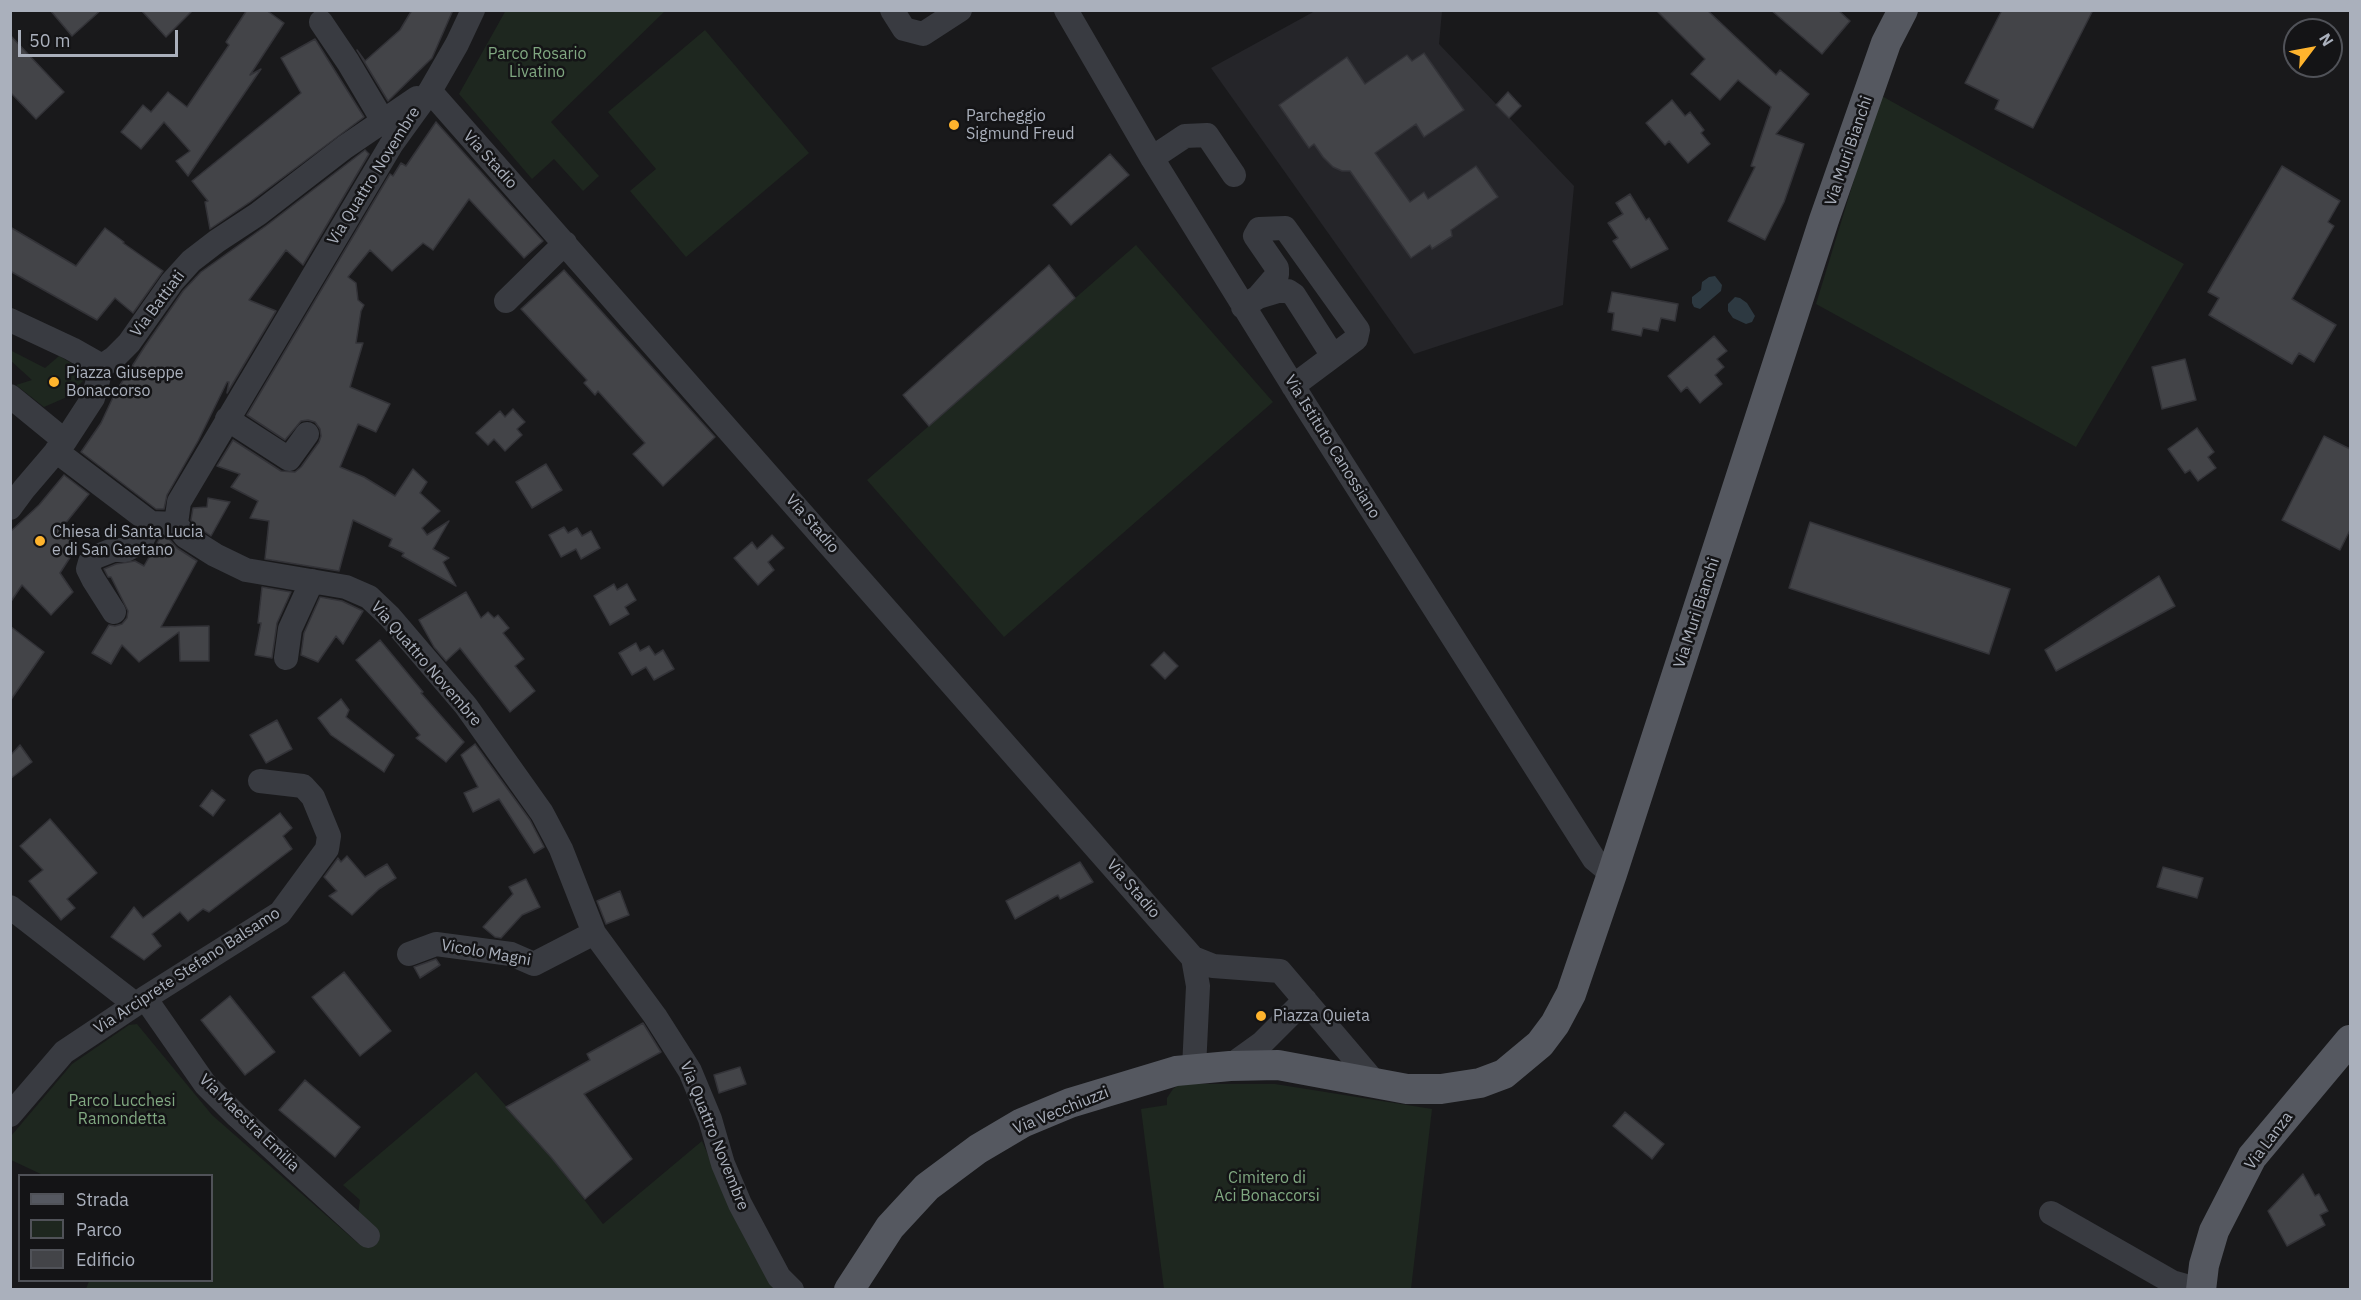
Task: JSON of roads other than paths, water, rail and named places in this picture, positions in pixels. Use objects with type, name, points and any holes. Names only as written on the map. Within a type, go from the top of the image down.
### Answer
[{"type":"main road","name":"Via Muri Bianchi","points":[[1230,1066],[1278,1065],[1407,1089],[1441,1089],[1479,1083],[1504,1074],[1540,1044],[1555,1024],[1571,994],[1612,874],[1824,220],[1886,43],[1904,10]]},
{"type":"main road","name":"Via Lanza","points":[[2200,1290],[2204,1265],[2214,1231],[2252,1157],[2350,1040]]},
{"type":"main road","name":"Via Vecchiuzzi","points":[[849,1290],[890,1227],[927,1187],[978,1149],[1022,1123],[1070,1103],[1176,1071],[1230,1066]]},
{"type":"street","name":"Via Quattro Novembre","points":[[473,10],[457,44],[429,91],[390,128],[179,502],[176,524],[185,536],[215,555],[246,570],[346,587],[369,597],[390,617],[458,698],[542,813],[561,849],[594,933],[655,1016],[690,1071],[710,1119],[723,1164],[740,1204],[779,1277],[792,1290]]},
{"type":"street","points":[[892,10],[904,29],[923,34],[960,10]]},
{"type":"street","name":"Via Istituto Canossiano","points":[[1066,10],[1152,158],[1251,302],[1293,386],[1593,859],[1612,874]]},
{"type":"street","points":[[321,22],[390,128]]},
{"type":"street","name":"Via Stadio","points":[[429,91],[1193,958]]},
{"type":"street","name":"Via Battiati","points":[[102,366],[129,343],[172,282],[191,261],[322,165],[390,128]]},
{"type":"street","points":[[1152,158],[1185,136],[1207,135],[1234,175]]},
{"type":"street","points":[[1251,302],[1272,283],[1277,275],[1276,268],[1255,236],[1259,229],[1285,228],[1358,330],[1356,339],[1293,386]]},
{"type":"street","points":[[506,301],[565,243]]},
{"type":"street","points":[[1251,302],[1278,291],[1288,291],[1294,296],[1333,356]]},
{"type":"street","points":[[10,320],[102,366],[93,398],[61,446],[10,508]]},
{"type":"street","points":[[10,396],[61,446],[151,524],[176,524]]},
{"type":"street","points":[[227,419],[289,459],[307,434]]},
{"type":"street","points":[[114,612],[88,569],[90,562],[95,557],[113,550],[126,550],[141,542],[151,524]]},
{"type":"street","points":[[286,658],[290,629],[312,581]]},
{"type":"street","name":"Via Arciprete Stefano Balsamo","points":[[10,1115],[64,1052],[280,913],[327,849],[329,836],[313,796],[303,786],[260,781]]},
{"type":"street","name":"Via Maestra Emilia","points":[[10,907],[140,1001],[205,1084],[368,1236]]},
{"type":"street","name":"Vicolo Magni","points":[[409,954],[436,944],[511,954],[534,964],[594,933]]},
{"type":"street","points":[[1193,958],[1213,966],[1280,971],[1377,1084]]},
{"type":"street","points":[[1193,958],[1198,986],[1194,1068]]},
{"type":"street","points":[[1230,1066],[1262,1043],[1305,1000]]},
{"type":"street","points":[[2051,1213],[2172,1282],[2200,1290]]},
{"type":"place","name":"Parcheggio Sigmund Freud","points":[[954,125]]},
{"type":"place","name":"Piazza Giuseppe Bonaccorso","points":[[54,382]]},
{"type":"place","name":"Chiesa di Santa Lucia e di San Gaetano","points":[[40,541]]},
{"type":"place","name":"Piazza Quieta","points":[[1261,1016]]},
{"type":"park label","name":"Parco Rosario Livatino","points":[[537,63]]},
{"type":"park label","name":"Parco Lucchesi Ramondetta","points":[[122,1110]]},
{"type":"park label","name":"Cimitero di Aci Bonaccorsi","points":[[1267,1187]]}]
